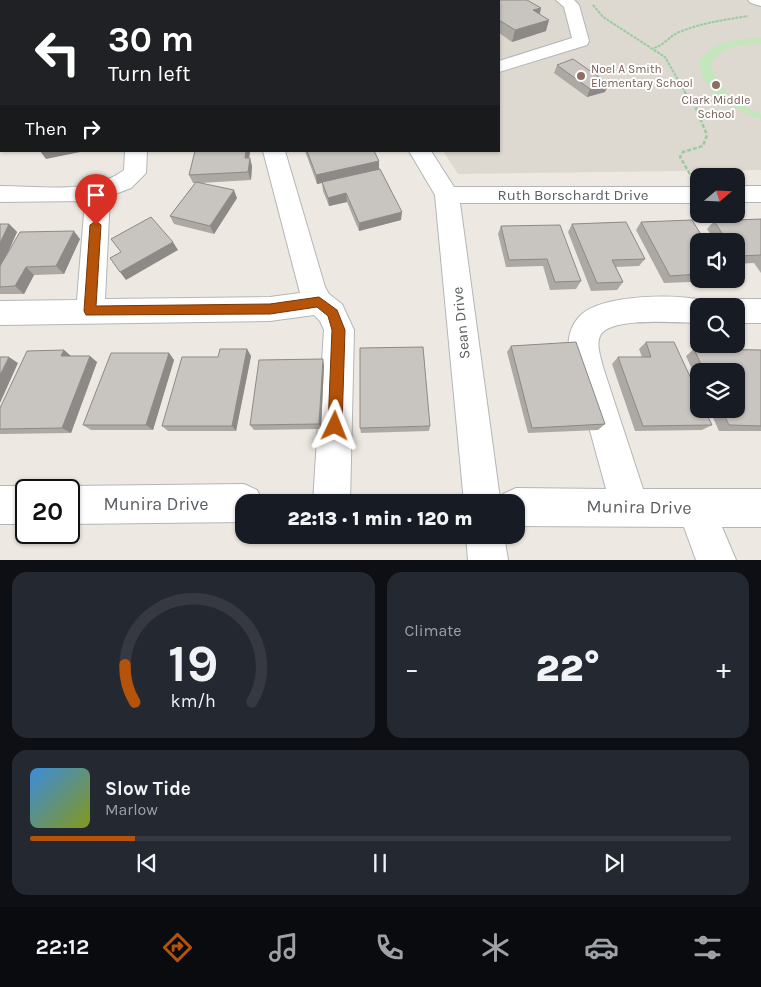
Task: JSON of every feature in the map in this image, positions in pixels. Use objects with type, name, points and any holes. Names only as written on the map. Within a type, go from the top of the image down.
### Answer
[{"type":"street","points":[[500,67],[582,42],[571,5],[564,0]]},
{"type":"street","points":[[0,194],[98,191],[124,182],[136,173],[136,152]]},
{"type":"street","points":[[274,152],[312,289],[319,302],[332,313],[339,330],[332,494]]},
{"type":"street","name":"Sean Drive","points":[[421,152],[447,196],[481,494]]},
{"type":"street","name":"Ruth Borschardt Drive","points":[[447,196],[690,187]]},
{"type":"street","points":[[90,311],[98,191]]},
{"type":"street","points":[[745,194],[761,194]]},
{"type":"street","points":[[0,313],[270,309],[319,302]]},
{"type":"street","points":[[630,506],[587,367],[583,345],[585,331],[594,322],[618,311],[690,311]]},
{"type":"street","points":[[745,311],[761,311]]},
{"type":"street","name":"Munira Drive","points":[[80,505],[235,503]]},
{"type":"street","points":[[0,505],[15,505]]},
{"type":"street","name":"Munira Drive","points":[[525,506],[761,508]]},
{"type":"street","points":[[696,508],[716,560]]},
{"type":"street","points":[[486,544],[488,560]]},
{"type":"path","points":[[591,0],[603,18],[654,48],[665,57],[685,93],[695,106],[707,135],[703,146],[683,152],[680,156],[690,175]]},
{"type":"path","points":[[654,48],[663,45],[675,34],[699,25],[746,17],[756,4]]},
{"type":"shaded area","name":"Noel A Smith Elementary School","points":[[500,0],[761,0],[761,170],[745,170],[745,168],[690,168],[690,171],[458,174],[444,152],[500,152]]},
{"type":"green space","points":[[761,38],[761,44],[727,49],[711,63],[713,72],[723,88],[736,100],[761,114],[761,120],[727,103],[712,91],[701,74],[700,60],[713,48],[727,42]]},
{"type":"building","points":[[500,0],[527,0],[541,8],[533,10],[549,20],[515,30],[500,21]]},
{"type":"building","points":[[573,59],[609,84],[590,89],[557,65]]},
{"type":"building","points":[[195,152],[246,152],[245,158],[250,158],[248,172],[189,175]]},
{"type":"building","points":[[307,152],[374,152],[379,161],[316,175]]},
{"type":"building","points":[[380,169],[402,212],[359,223],[346,193],[328,198],[322,182]]},
{"type":"building","points":[[196,182],[234,190],[210,226],[170,216]]},
{"type":"building","points":[[151,217],[173,242],[120,272],[110,258],[121,252],[111,239]]},
{"type":"building","points":[[761,219],[761,255],[745,256],[745,233],[722,233],[715,223],[745,223],[745,220]]},
{"type":"building","points":[[690,220],[690,223],[694,223],[700,233],[690,233],[690,275],[670,276],[641,222]]},
{"type":"building","points":[[626,222],[645,259],[612,260],[623,282],[597,283],[572,224]]},
{"type":"building","points":[[0,224],[9,224],[0,243]]},
{"type":"building","points":[[560,225],[581,281],[555,282],[547,259],[509,260],[501,226]]},
{"type":"building","points":[[74,231],[56,266],[26,267],[15,286],[0,287],[0,266],[20,232]]},
{"type":"building","points":[[576,342],[605,424],[532,428],[511,346]]},
{"type":"building","points":[[646,342],[674,342],[690,377],[690,418],[708,418],[712,425],[643,426],[618,357],[651,357]]},
{"type":"building","points":[[423,347],[430,426],[360,428],[360,348]]},
{"type":"building","points":[[220,349],[247,349],[232,426],[162,426],[182,357],[218,357]]},
{"type":"building","points":[[64,350],[61,356],[90,356],[62,428],[0,429],[0,408],[27,351]]},
{"type":"building","points":[[745,350],[761,350],[761,426],[729,425],[726,418],[745,418],[745,363],[700,363],[696,353],[745,353]]},
{"type":"building","points":[[111,353],[169,353],[146,425],[83,425]]},
{"type":"building","points":[[0,357],[9,357],[0,375]]},
{"type":"building","points":[[323,359],[319,424],[250,425],[259,360]]},
{"type":"place","name":"Noel A Smith Elementary School","points":[[581,76]]},
{"type":"place","name":"Clark Middle School","points":[[716,85]]},
{"type":"route","points":[[96,225],[90,311],[270,309],[319,302],[332,313],[339,330],[335,426]]}]
